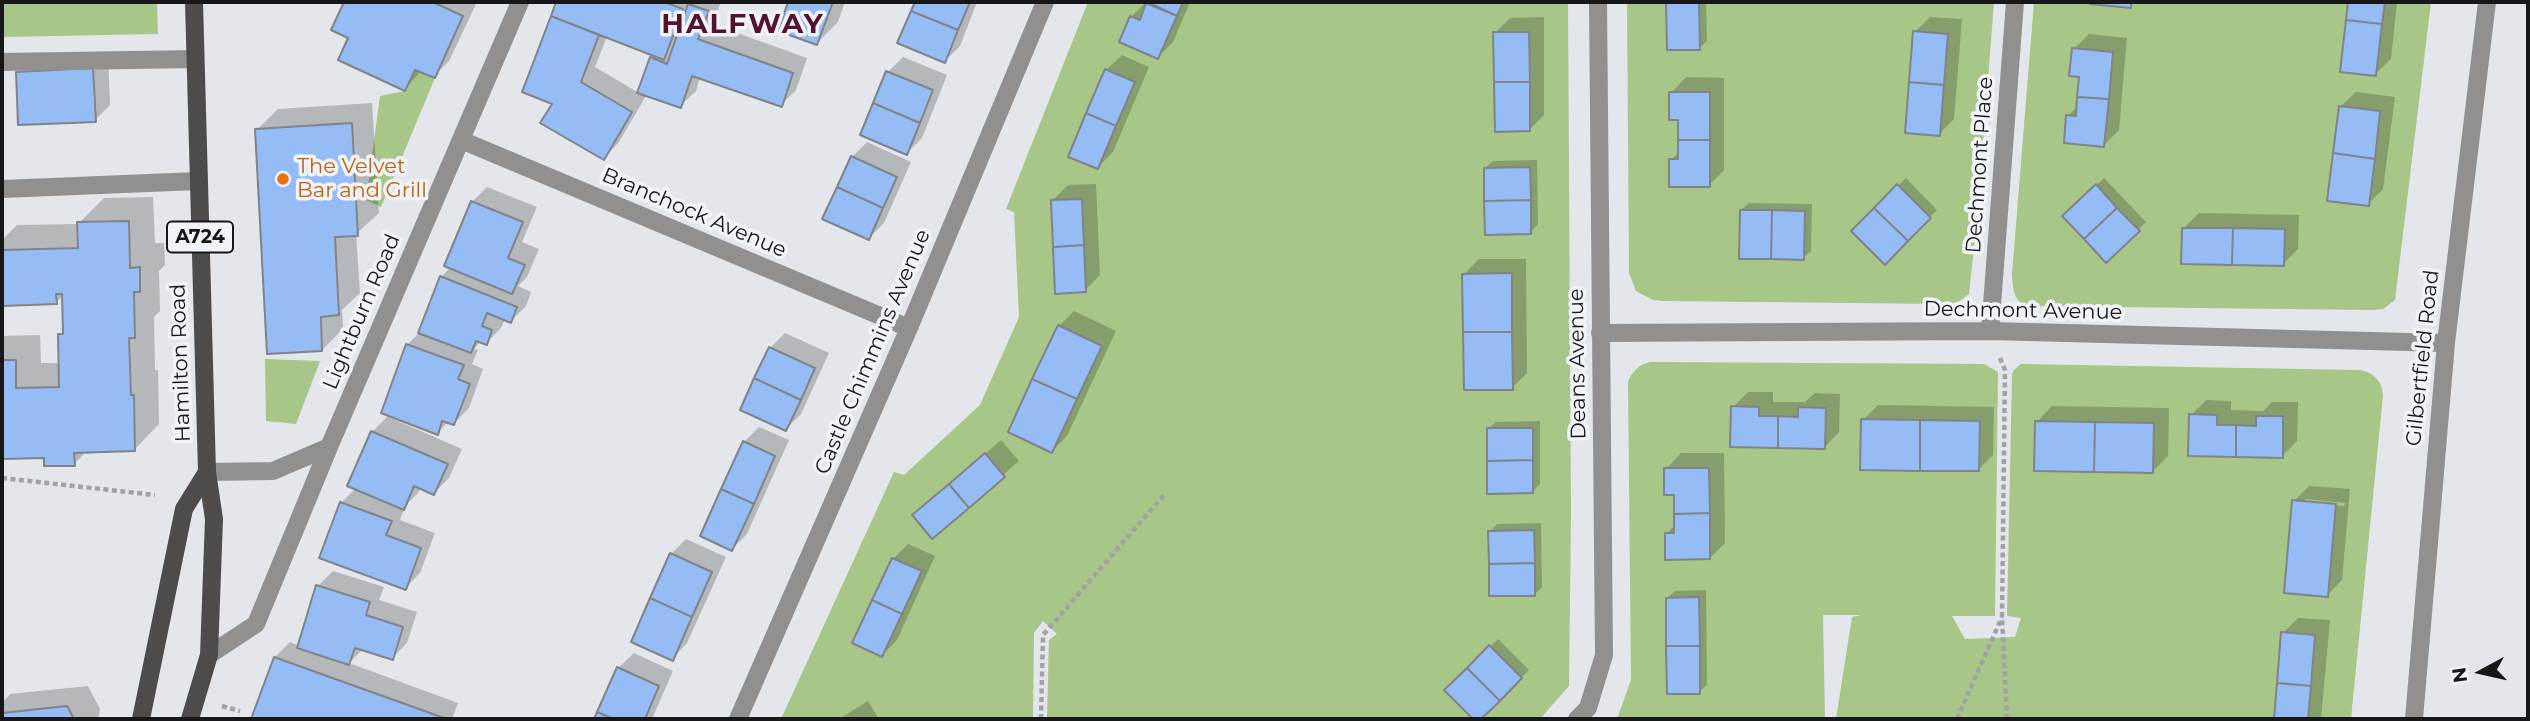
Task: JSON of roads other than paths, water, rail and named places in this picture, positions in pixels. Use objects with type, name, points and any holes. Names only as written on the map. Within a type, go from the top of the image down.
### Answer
[{"type":"main road","name":"Hamilton Road","points":[[190,719],[209,654],[214,519],[207,472],[194,2]]},
{"type":"main road","points":[[141,719],[184,509],[207,472]]},
{"type":"street","name":"Lightburn Road","points":[[209,654],[256,624],[520,2]]},
{"type":"street","name":"Castle Chimmins Avenue","points":[[738,719],[909,328],[1045,2]]},
{"type":"street","name":"Deans Avenue","points":[[1577,719],[1588,708],[1604,655],[1598,2]]},
{"type":"street","name":"Dechmont Place","points":[[1990,331],[2015,2]]},
{"type":"street","name":"Gilbertfield Road","points":[[2414,719],[2446,343],[2487,2]]},
{"type":"street","points":[[2,62],[195,59]]},
{"type":"street","name":"Branchock Avenue","points":[[461,140],[909,328]]},
{"type":"street","points":[[2,189],[198,181]]},
{"type":"street","name":"Dechmont Avenue","points":[[1600,333],[1990,331],[2446,343]]},
{"type":"street","points":[[207,472],[273,471],[329,447]]},
{"type":"place","name":"The Velvet Bar and Grill","points":[[283,179]]},
{"type":"district","name":"HALFWAY","points":[[743,25]]}]
